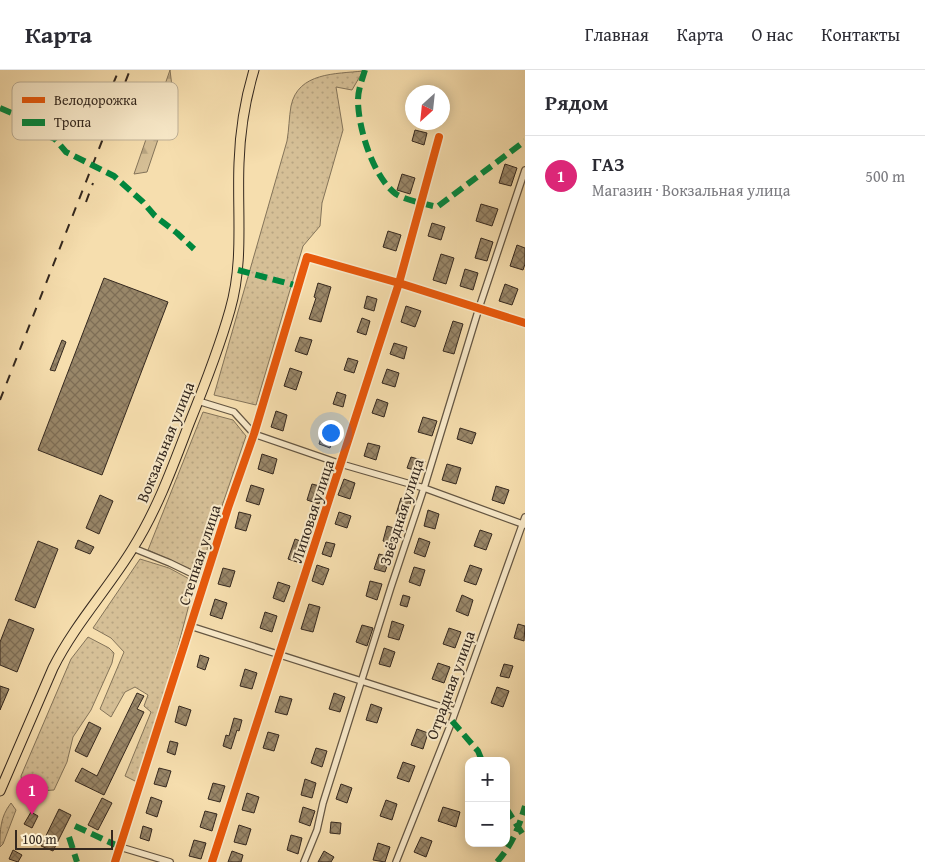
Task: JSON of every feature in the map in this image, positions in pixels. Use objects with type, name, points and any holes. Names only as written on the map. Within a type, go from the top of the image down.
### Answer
[{"type":"main road","name":"Вокзальная улица","points":[[0,792],[63,648],[133,548],[155,508],[198,401],[236,288],[240,233],[240,141],[244,112],[254,70]]},
{"type":"street","name":"Липовая улица","points":[[212,862],[399,283],[439,137]]},
{"type":"street","name":"Звёздная улица","points":[[304,862],[317,830],[323,803],[391,586],[424,488],[478,308],[525,170]]},
{"type":"street","name":"Степная улица","points":[[115,862],[190,626],[254,434],[307,257],[399,283]]},
{"type":"street","points":[[399,283],[525,323]]},
{"type":"street","points":[[198,401],[234,412],[254,434],[341,464],[424,488],[524,524]]},
{"type":"street","name":"Отрадная улица","points":[[396,862],[455,711],[525,517]]},
{"type":"street","points":[[133,548],[205,580]]},
{"type":"street","points":[[190,626],[455,711]]},
{"type":"street","points":[[120,847],[170,862]]},
{"type":"green space","points":[[170,70],[171,82],[166,82]]},
{"type":"green space","points":[[363,71],[352,90],[336,87],[343,130],[322,203],[320,226],[303,246],[256,405],[214,395],[287,141],[291,106],[295,95],[301,87],[320,77],[330,74]]},
{"type":"green space","points":[[146,140],[158,140],[147,172],[134,174]]},
{"type":"green space","points":[[203,412],[233,420],[246,436],[199,573],[148,550]]},
{"type":"green space","points":[[140,559],[169,568],[195,582],[171,673],[137,782],[125,776],[151,712],[144,706],[148,695],[135,687],[125,692],[111,717],[100,709],[124,652],[111,638],[93,628]]},
{"type":"green space","points":[[88,637],[109,648],[114,653],[112,663],[91,710],[73,737],[67,762],[54,790],[38,791],[22,786],[21,776],[71,659]]},
{"type":"green space","points":[[11,803],[16,810],[3,844],[0,847],[3,819]]},
{"type":"building","points":[[415,130],[427,133],[424,145],[412,141]]},
{"type":"building","points":[[505,164],[517,168],[511,186],[499,183]]},
{"type":"building","points":[[402,174],[415,178],[410,194],[397,190]]},
{"type":"building","points":[[481,204],[498,209],[492,226],[476,221]]},
{"type":"building","points":[[432,223],[445,227],[441,240],[428,236]]},
{"type":"building","points":[[388,231],[401,235],[396,251],[383,247]]},
{"type":"building","points":[[481,238],[493,242],[487,261],[475,258]]},
{"type":"building","points":[[517,245],[525,248],[523,270],[510,266]]},
{"type":"building","points":[[441,254],[454,258],[446,284],[433,280]]},
{"type":"building","points":[[465,269],[478,273],[473,290],[460,286]]},
{"type":"building","points":[[104,278],[168,302],[102,475],[38,450]]},
{"type":"building","points":[[318,283],[331,287],[321,322],[309,319],[316,298],[314,297]]},
{"type":"building","points":[[505,284],[518,289],[512,305],[499,301]]},
{"type":"building","points":[[367,296],[377,299],[374,311],[364,308]]},
{"type":"building","points":[[406,306],[421,311],[415,327],[401,322]]},
{"type":"building","points":[[362,318],[370,321],[366,335],[357,332]]},
{"type":"building","points":[[453,321],[463,324],[454,354],[443,351]]},
{"type":"building","points":[[300,337],[312,340],[307,355],[295,351]]},
{"type":"building","points":[[62,340],[66,342],[55,371],[50,370]]},
{"type":"building","points":[[394,343],[407,347],[404,359],[390,354]]},
{"type":"building","points":[[348,358],[358,361],[354,373],[344,370]]},
{"type":"building","points":[[290,368],[302,372],[296,390],[284,386]]},
{"type":"building","points":[[387,369],[399,373],[395,387],[382,383]]},
{"type":"building","points":[[337,392],[346,395],[343,407],[333,404]]},
{"type":"building","points":[[377,399],[388,403],[384,417],[372,413]]},
{"type":"building","points":[[276,411],[287,415],[283,431],[271,427]]},
{"type":"building","points":[[423,417],[437,421],[432,436],[418,432]]},
{"type":"building","points":[[324,428],[335,431],[330,448],[319,444]]},
{"type":"building","points":[[460,428],[476,433],[472,444],[457,439]]},
{"type":"building","points":[[368,443],[380,446],[376,460],[364,456]]},
{"type":"building","points":[[262,454],[277,459],[273,474],[258,469]]},
{"type":"building","points":[[411,457],[425,461],[421,472],[407,468]]},
{"type":"building","points":[[447,464],[461,468],[456,484],[442,480]]},
{"type":"building","points":[[344,479],[355,483],[350,499],[338,495]]},
{"type":"building","points":[[312,484],[324,487],[319,504],[307,500]]},
{"type":"building","points":[[251,485],[264,489],[259,505],[246,501]]},
{"type":"building","points":[[496,486],[509,490],[504,504],[492,500]]},
{"type":"building","points":[[100,495],[113,501],[99,534],[86,528]]},
{"type":"building","points":[[401,498],[411,501],[406,517],[396,514]]},
{"type":"building","points":[[428,510],[439,514],[435,529],[424,526]]},
{"type":"building","points":[[239,512],[251,515],[246,531],[235,528]]},
{"type":"building","points":[[339,512],[351,516],[347,528],[335,524]]},
{"type":"building","points":[[387,526],[398,529],[394,545],[383,541]]},
{"type":"building","points":[[480,530],[492,534],[486,550],[474,546]]},
{"type":"building","points":[[419,538],[430,542],[425,557],[414,553]]},
{"type":"building","points":[[295,539],[306,543],[300,563],[288,559]]},
{"type":"building","points":[[78,540],[94,547],[90,554],[75,548]]},
{"type":"building","points":[[38,541],[58,549],[35,608],[15,600]]},
{"type":"building","points":[[326,542],[335,544],[331,557],[322,554]]},
{"type":"building","points":[[379,554],[390,557],[385,572],[374,569]]},
{"type":"building","points":[[317,565],[329,569],[323,585],[312,581]]},
{"type":"building","points":[[470,565],[482,569],[476,585],[464,581]]},
{"type":"building","points":[[414,567],[425,570],[420,586],[409,582]]},
{"type":"building","points":[[223,568],[235,571],[230,587],[218,584]]},
{"type":"building","points":[[370,581],[382,584],[377,600],[366,596]]},
{"type":"building","points":[[278,582],[290,586],[284,602],[273,598]]},
{"type":"building","points":[[403,595],[410,597],[407,607],[400,605]]},
{"type":"building","points":[[462,595],[473,600],[468,616],[456,611]]},
{"type":"building","points":[[215,599],[227,603],[222,619],[210,615]]},
{"type":"building","points":[[309,604],[320,607],[313,632],[301,629]]},
{"type":"building","points":[[265,612],[277,616],[272,632],[260,628]]},
{"type":"building","points":[[9,619],[34,629],[17,672],[0,665],[0,642]]},
{"type":"building","points":[[392,621],[404,625],[399,640],[388,637]]},
{"type":"building","points":[[518,624],[525,626],[524,641],[514,638]]},
{"type":"building","points":[[362,625],[373,628],[367,646],[356,642]]},
{"type":"building","points":[[449,628],[461,632],[455,648],[443,644]]},
{"type":"building","points":[[384,648],[395,652],[390,667],[379,664]]},
{"type":"building","points":[[200,655],[209,658],[205,670],[197,667]]},
{"type":"building","points":[[438,663],[450,667],[444,683],[432,679]]},
{"type":"building","points":[[504,664],[513,666],[509,678],[500,676]]},
{"type":"building","points":[[245,669],[257,673],[252,689],[240,686]]},
{"type":"building","points":[[0,686],[9,689],[0,710]]},
{"type":"building","points":[[497,687],[509,691],[503,707],[491,703]]},
{"type":"building","points":[[137,693],[144,696],[137,709],[144,712],[104,795],[75,781],[82,768],[97,776]]},
{"type":"building","points":[[334,693],[345,697],[340,712],[329,709]]},
{"type":"building","points":[[280,696],[292,699],[287,715],[275,712]]},
{"type":"building","points":[[371,704],[382,708],[377,723],[366,720]]},
{"type":"building","points":[[179,706],[191,710],[186,726],[175,722]]},
{"type":"building","points":[[234,718],[242,720],[231,749],[223,746],[226,735],[229,736]]},
{"type":"building","points":[[89,722],[101,728],[87,757],[75,751]]},
{"type":"building","points":[[417,729],[428,733],[423,749],[411,745]]},
{"type":"building","points":[[268,732],[279,735],[274,751],[263,748]]},
{"type":"building","points":[[170,741],[178,743],[175,755],[167,752]]},
{"type":"building","points":[[316,748],[327,751],[322,767],[311,763]]},
{"type":"building","points":[[403,762],[415,766],[409,782],[397,778]]},
{"type":"building","points":[[159,768],[171,771],[166,787],[154,784]]},
{"type":"building","points":[[305,779],[316,783],[312,798],[301,795]]},
{"type":"building","points":[[213,783],[225,786],[220,802],[208,799]]},
{"type":"building","points":[[341,784],[352,788],[347,803],[336,799]]},
{"type":"building","points":[[247,793],[259,797],[254,813],[242,810]]},
{"type":"building","points":[[151,797],[162,801],[157,817],[146,813]]},
{"type":"building","points":[[102,798],[112,803],[98,830],[88,825]]},
{"type":"building","points":[[386,800],[397,804],[392,820],[380,816]]},
{"type":"building","points":[[303,807],[315,811],[310,826],[299,822]]},
{"type":"building","points":[[443,807],[460,812],[456,827],[438,821]]},
{"type":"building","points":[[59,809],[71,815],[53,851],[41,846]]},
{"type":"building","points":[[205,811],[217,814],[212,831],[200,827]]},
{"type":"building","points":[[31,812],[38,816],[32,828],[24,824]]},
{"type":"building","points":[[331,822],[341,823],[340,834],[330,833]]},
{"type":"building","points":[[239,825],[251,829],[246,845],[234,842]]},
{"type":"building","points":[[143,826],[152,829],[149,841],[140,838]]},
{"type":"building","points":[[291,835],[302,838],[298,854],[287,850]]},
{"type":"building","points":[[421,837],[432,841],[426,857],[414,852]]},
{"type":"building","points":[[194,840],[206,843],[201,859],[189,856]]},
{"type":"building","points":[[378,843],[390,847],[385,862],[373,860]]},
{"type":"building","points":[[13,850],[22,855],[18,862],[9,859]]},
{"type":"building","points":[[232,851],[243,855],[241,862],[228,862]]},
{"type":"building","points":[[324,851],[334,857],[331,862],[318,862]]},
{"type":"railway","points":[[114,82],[119,70]]},
{"type":"railway","points":[[125,82],[130,70]]},
{"type":"railway","points":[[0,400],[102,140]]},
{"type":"railway","points":[[86,202],[93,183]]},
{"type":"marked path","points":[[365,70],[359,89],[358,100],[364,138],[380,176],[400,196],[437,207],[525,141]]},
{"type":"marked path","points":[[0,108],[12,113]]},
{"type":"marked path","points":[[56,140],[66,152],[114,176],[143,202],[155,216],[194,249]]},
{"type":"marked path","points":[[238,270],[298,286]]},
{"type":"marked path","points":[[452,721],[478,751],[480,757]]},
{"type":"marked path","points":[[497,862],[514,836],[525,806]]},
{"type":"marked path","points":[[510,814],[525,838]]},
{"type":"marked path","points":[[75,826],[120,847]]},
{"type":"marked path","points":[[69,837],[77,862]]},
{"type":"cycle path","points":[[212,862],[399,283],[439,137]]},
{"type":"cycle path","points":[[115,862],[228,508],[254,434],[307,257],[399,283],[525,323]]},
{"type":"place","name":"ГАЗ","points":[[32,815]]}]
